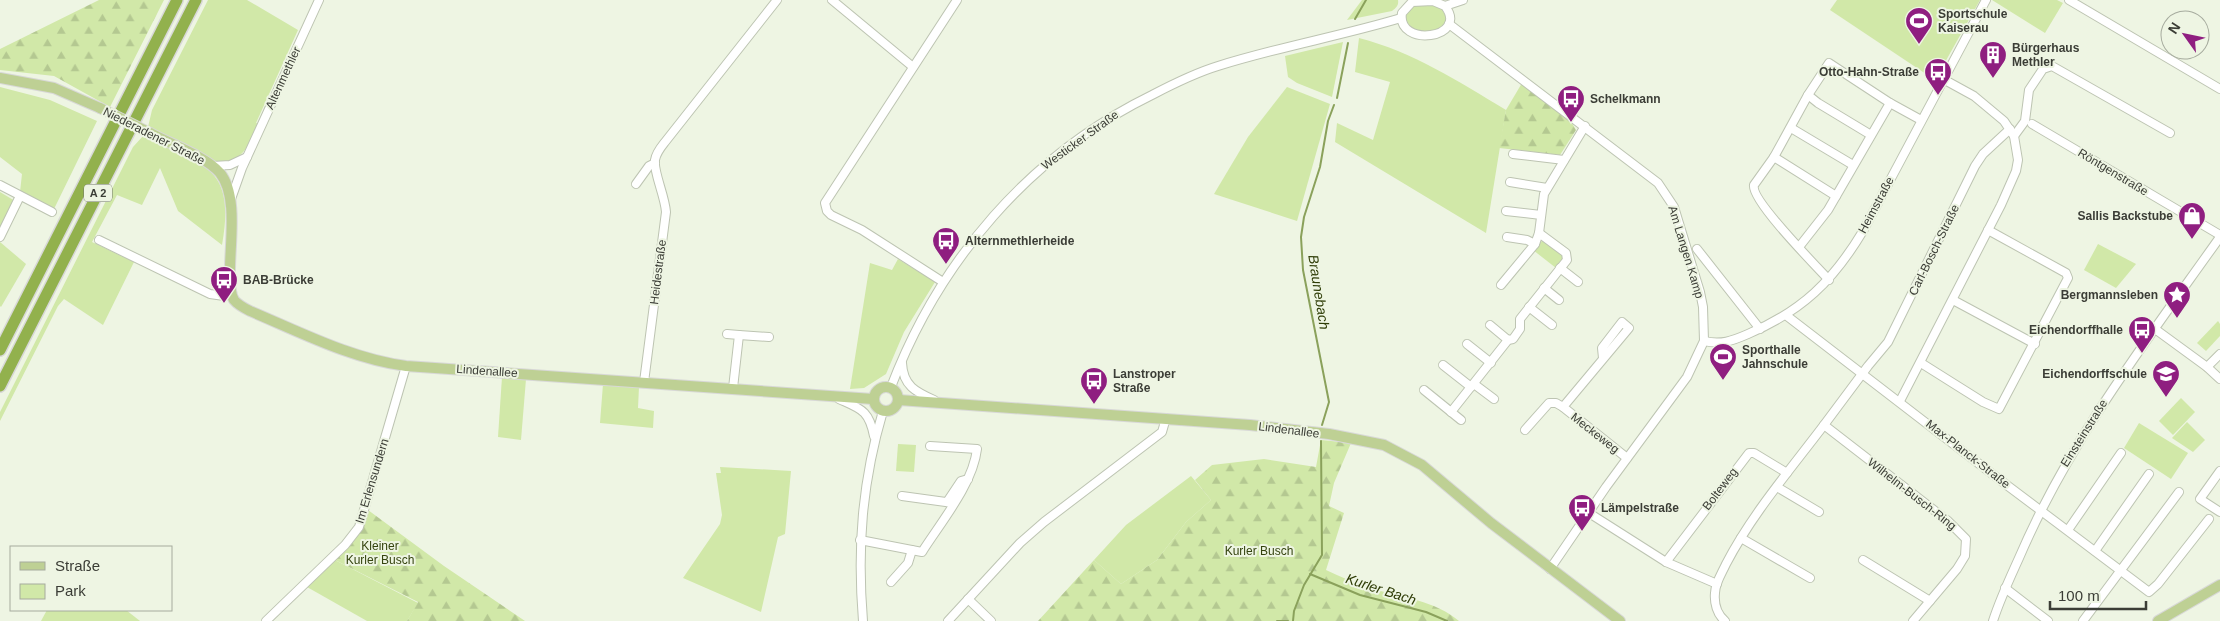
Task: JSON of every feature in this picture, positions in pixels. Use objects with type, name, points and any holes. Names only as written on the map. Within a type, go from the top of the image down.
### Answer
[{"type":"highway","name":"A 2","points":[[0,350],[177,0]]},
{"type":"highway","name":"A 2","points":[[0,386],[196,0]]},
{"type":"main road","name":"Niederadener Straße","points":[[0,78],[54,88],[100,108],[213,166],[226,182],[231,199],[230,280],[232,294]]},
{"type":"main road","name":"Lindenallee","points":[[232,294],[238,304],[250,311],[355,353],[382,362],[406,366],[874,399]]},
{"type":"main road","points":[[891,387],[897,392],[898,400],[895,408],[883,411],[876,406],[874,399],[879,388],[891,387]]},
{"type":"main road","name":"Lindenallee","points":[[898,400],[1166,418],[1313,432],[1384,445],[1422,465],[1491,523],[1614,619]]},
{"type":"main road","points":[[2158,621],[2220,585]]},
{"type":"street","name":"Altenmethler","points":[[231,199],[247,157],[319,0]]},
{"type":"street","points":[[636,184],[649,166],[655,163],[665,142],[777,0]]},
{"type":"street","points":[[832,0],[913,67]]},
{"type":"street","points":[[943,282],[862,230],[831,214],[825,207],[828,197],[957,0]]},
{"type":"street","points":[[1415,0],[1433,1],[1445,6],[1450,16],[1449,24],[1444,31],[1436,35],[1416,34],[1405,28],[1401,18],[1405,8],[1415,0]]},
{"type":"street","points":[[1445,6],[1463,0]]},
{"type":"street","name":"Heimstraße","points":[[1704,341],[1723,344],[1787,316],[1829,280],[1859,237],[1986,0]]},
{"type":"street","points":[[2069,0],[2220,89]]},
{"type":"street","name":"Westicker Straße","points":[[891,387],[912,335],[943,282],[979,232],[1011,195],[1049,161],[1084,134],[1123,109],[1173,84],[1217,66],[1401,18]]},
{"type":"street","name":"Am Langen Kamp","points":[[1449,24],[1658,183],[1670,198],[1703,307],[1704,341],[1687,377],[1550,569]]},
{"type":"street","points":[[1829,280],[1753,191],[1756,181],[1774,157],[1808,95],[1829,63],[1890,103],[1921,120]]},
{"type":"street","points":[[2014,136],[2025,121],[2029,90],[2044,68],[2052,66],[2170,133]]},
{"type":"street","points":[[1900,401],[1988,230],[2016,171],[2018,160],[2014,136],[2010,128],[1986,104],[1943,79]]},
{"type":"street","points":[[1808,95],[1870,135]]},
{"type":"street","points":[[1799,247],[1820,223],[1890,103]]},
{"type":"street","name":"Röntgenstraße","points":[[2032,124],[2220,236]]},
{"type":"street","points":[[1501,286],[1535,244],[1539,233],[1544,194],[1585,126]]},
{"type":"street","points":[[1791,128],[1853,165]]},
{"type":"street","name":"Carl-Bosch-Straße","points":[[1862,374],[1888,342],[1897,326],[1975,166],[1983,154],[2010,128]]},
{"type":"street","points":[[1513,154],[1564,160]]},
{"type":"street","points":[[213,166],[230,165],[247,157]]},
{"type":"street","points":[[1774,157],[1836,196]]},
{"type":"street","name":"Heidestraße","points":[[644,382],[666,212],[664,194],[655,163]]},
{"type":"street","points":[[1510,182],[1547,188]]},
{"type":"street","points":[[0,185],[52,212]]},
{"type":"street","points":[[0,237],[20,196]]},
{"type":"street","points":[[1506,211],[1541,215]]},
{"type":"street","points":[[1920,363],[1983,402],[1999,409],[2034,344],[2068,275],[1988,230]]},
{"type":"street","points":[[1451,412],[1508,340],[1513,340],[1518,333],[1520,318],[1567,260],[1567,255],[1539,233]]},
{"type":"street","name":"Einsteinstraße","points":[[1993,621],[2040,509],[2062,468],[2090,422],[2220,236]]},
{"type":"street","points":[[1507,237],[1527,240],[1535,244]]},
{"type":"street","points":[[99,240],[210,294],[224,296],[232,294]]},
{"type":"street","name":"Am Langen Kamp","points":[[1697,249],[1760,329]]},
{"type":"street","points":[[1560,268],[1578,282]]},
{"type":"street","points":[[1544,288],[1559,300]]},
{"type":"street","points":[[1953,300],[2034,344]]},
{"type":"street","points":[[1529,307],[1552,325]]},
{"type":"street","name":"Max-Planck-Straße","points":[[1787,316],[1900,401],[2004,484],[2149,592],[2163,578],[2209,519]]},
{"type":"street","points":[[1490,325],[1508,340]]},
{"type":"street","points":[[2155,329],[2207,367],[2220,379]]},
{"type":"street","points":[[727,334],[769,336]]},
{"type":"street","points":[[734,388],[738,335]]},
{"type":"street","points":[[1467,344],[1491,363]]},
{"type":"street","points":[[2207,367],[2220,354]]},
{"type":"street","name":"Meckeweg","points":[[1563,407],[1603,358]]},
{"type":"street","points":[[902,359],[902,373],[908,385],[916,392],[940,403]]},
{"type":"street","points":[[1443,365],[1494,399]]},
{"type":"street","name":"Im Erlensundern","points":[[266,621],[345,545],[359,527],[406,366]]},
{"type":"street","points":[[1725,621],[1718,612],[1715,603],[1716,584],[1741,538],[1787,473],[1862,374]]},
{"type":"street","points":[[1424,390],[1461,420]]},
{"type":"street","name":"Lindenallee","points":[[835,397],[864,412],[870,420],[875,438]]},
{"type":"street","name":"Meckeweg","points":[[1526,430],[1549,403],[1554,402],[1628,458]]},
{"type":"street","points":[[863,621],[860,583],[860,540],[865,487],[875,438],[883,411]]},
{"type":"street","points":[[948,621],[1020,542],[1162,432],[1166,418]]},
{"type":"street","name":"Wilhelm-Busch-Ring","points":[[1824,425],[1948,521],[1966,539],[1966,556],[1914,621]]},
{"type":"street","points":[[860,540],[922,552],[950,502],[968,479],[975,464],[976,449],[930,446]]},
{"type":"street","name":"Bolteweg","points":[[1666,562],[1749,453],[1754,453],[1787,473]]},
{"type":"street","points":[[2068,530],[2121,453]]},
{"type":"street","points":[[2220,471],[2200,499],[2220,512]]},
{"type":"street","points":[[2095,550],[2149,474]]},
{"type":"street","points":[[1777,487],[1819,512]]},
{"type":"street","points":[[2083,621],[2179,492]]},
{"type":"street","points":[[902,496],[950,502]]},
{"type":"street","points":[[1589,513],[1666,562],[1716,584]]},
{"type":"street","points":[[1741,538],[1810,578]]},
{"type":"street","points":[[891,582],[908,563],[912,550]]},
{"type":"street","points":[[1863,560],[1930,601]]},
{"type":"street","points":[[2006,588],[2048,621]]},
{"type":"street","points":[[968,599],[991,621]]},
{"type":"green space","points":[[99,0],[164,0],[110,107],[54,76],[0,70],[0,49]]},
{"type":"green space","points":[[208,0],[247,0],[298,30],[256,123],[259,124],[251,140],[242,153],[230,161],[211,160],[148,127],[152,110]]},
{"type":"green space","points":[[1362,0],[1398,0],[1398,2],[1392,11],[1347,20]]},
{"type":"green space","name":"Sportschule Kaiserau","points":[[1837,0],[1980,0],[1935,80],[1830,10]]},
{"type":"green space","points":[[1992,0],[2057,0],[2063,3],[2045,33]]},
{"type":"green space","points":[[1415,5],[1435,6],[1442,9],[1447,19],[1445,25],[1436,30],[1420,31],[1406,24],[1405,14]]},
{"type":"green space","points":[[1359,38],[1417,59],[1506,110],[1486,233],[1335,142],[1337,123],[1373,140],[1390,82],[1355,72]]},
{"type":"green space","points":[[1343,42],[1332,97],[1297,83],[1288,77],[1285,56]]},
{"type":"green space","points":[[1522,83],[1570,120],[1576,130],[1560,155],[1499,148],[1506,110]]},
{"type":"green space","points":[[0,87],[50,100],[97,121],[54,209],[20,192],[22,174],[0,157]]},
{"type":"green space","points":[[1287,87],[1330,104],[1297,221],[1214,194],[1248,137]]},
{"type":"green space","points":[[143,136],[199,163],[211,172],[220,184],[224,199],[225,219],[222,245],[178,211],[160,168],[142,205],[117,195],[92,242],[134,262],[103,325],[64,299],[58,306],[0,421],[0,412],[133,147]]},
{"type":"green space","points":[[0,192],[15,201],[0,232]]},
{"type":"green space","points":[[1543,240],[1561,253],[1563,259],[1556,268],[1533,250]]},
{"type":"green space","points":[[0,242],[26,264],[1,307],[0,306]]},
{"type":"green space","points":[[2098,244],[2136,264],[2116,288],[2084,270]]},
{"type":"green space","points":[[898,259],[935,282],[904,332],[886,374],[864,388],[850,389],[870,263],[892,270]]},
{"type":"green space","points":[[2218,321],[2220,324],[2220,336],[2206,351],[2197,343]]},
{"type":"green space","points":[[502,377],[526,379],[521,440],[498,437]]},
{"type":"green space","points":[[603,384],[639,387],[638,408],[654,411],[653,428],[600,423]]},
{"type":"green space","points":[[2181,398],[2195,412],[2173,435],[2159,421]]},
{"type":"green space","points":[[2187,422],[2205,440],[2193,452],[2172,438]]},
{"type":"green space","points":[[2139,423],[2188,453],[2171,479],[2124,448]]},
{"type":"green space","name":"Kurler Busch","points":[[1321,440],[1351,443],[1334,483],[1329,506],[1344,513],[1326,570],[1367,587],[1429,604],[1450,614],[1459,621],[1038,621],[1094,560],[1121,584],[1157,560],[1186,522],[1211,500],[1195,480],[1212,465],[1264,459],[1316,467]]},
{"type":"green space","points":[[898,444],[916,445],[914,472],[896,471]]},
{"type":"green space","points":[[720,467],[791,471],[785,534],[778,537],[761,612],[683,578],[720,524],[722,515],[716,473],[721,473]]},
{"type":"green space","points":[[1191,476],[1211,500],[1186,522],[1157,560],[1121,584],[1094,560],[1126,525]]},
{"type":"green space","name":"Kleiner Kurler Busch","points":[[368,510],[444,566],[525,621],[407,621],[418,602],[333,559]]},
{"type":"green space","points":[[333,559],[418,603],[407,621],[367,621],[307,587]]},
{"type":"green space","points":[[46,611],[127,611],[140,621],[41,621]]},
{"type":"waterway","name":"Braunebach","points":[[1355,19],[1366,0]]},
{"type":"waterway","name":"Braunebach","points":[[1337,98],[1348,43]]},
{"type":"waterway","name":"Braunebach","points":[[1322,425],[1329,402],[1303,270],[1301,237],[1304,217],[1320,167],[1328,121],[1334,105]]},
{"type":"waterway","name":"Braunebach","points":[[1293,621],[1294,611],[1304,585],[1322,555],[1321,441]]},
{"type":"waterway","name":"Kurler Bach","points":[[1310,574],[1360,595],[1426,612],[1447,621]]},
{"type":"waterway","points":[[1277,621],[1288,621]]},
{"type":"place","name":"Sportschule Kaiserau","points":[[1919,45]]},
{"type":"place","name":"Bürgerhaus Methler","points":[[1993,79]]},
{"type":"place","name":"Otto-Hahn-Straße","points":[[1938,96]]},
{"type":"place","name":"Schelkmann","points":[[1571,123]]},
{"type":"place","name":"Sallis Backstube","points":[[2192,240]]},
{"type":"place","name":"Alternmethlerheide","points":[[946,265]]},
{"type":"place","name":"BAB-Brücke","points":[[224,304]]},
{"type":"place","name":"Bergmannsleben","points":[[2177,319]]},
{"type":"place","name":"Eichendorffhalle","points":[[2142,354]]},
{"type":"place","name":"Sporthalle Jahnschule","points":[[1723,381]]},
{"type":"place","name":"Eichendorffschule","points":[[2166,398]]},
{"type":"place","name":"Lanstroper Straße","points":[[1094,405]]},
{"type":"place","name":"Lämpelstraße","points":[[1582,532]]}]
